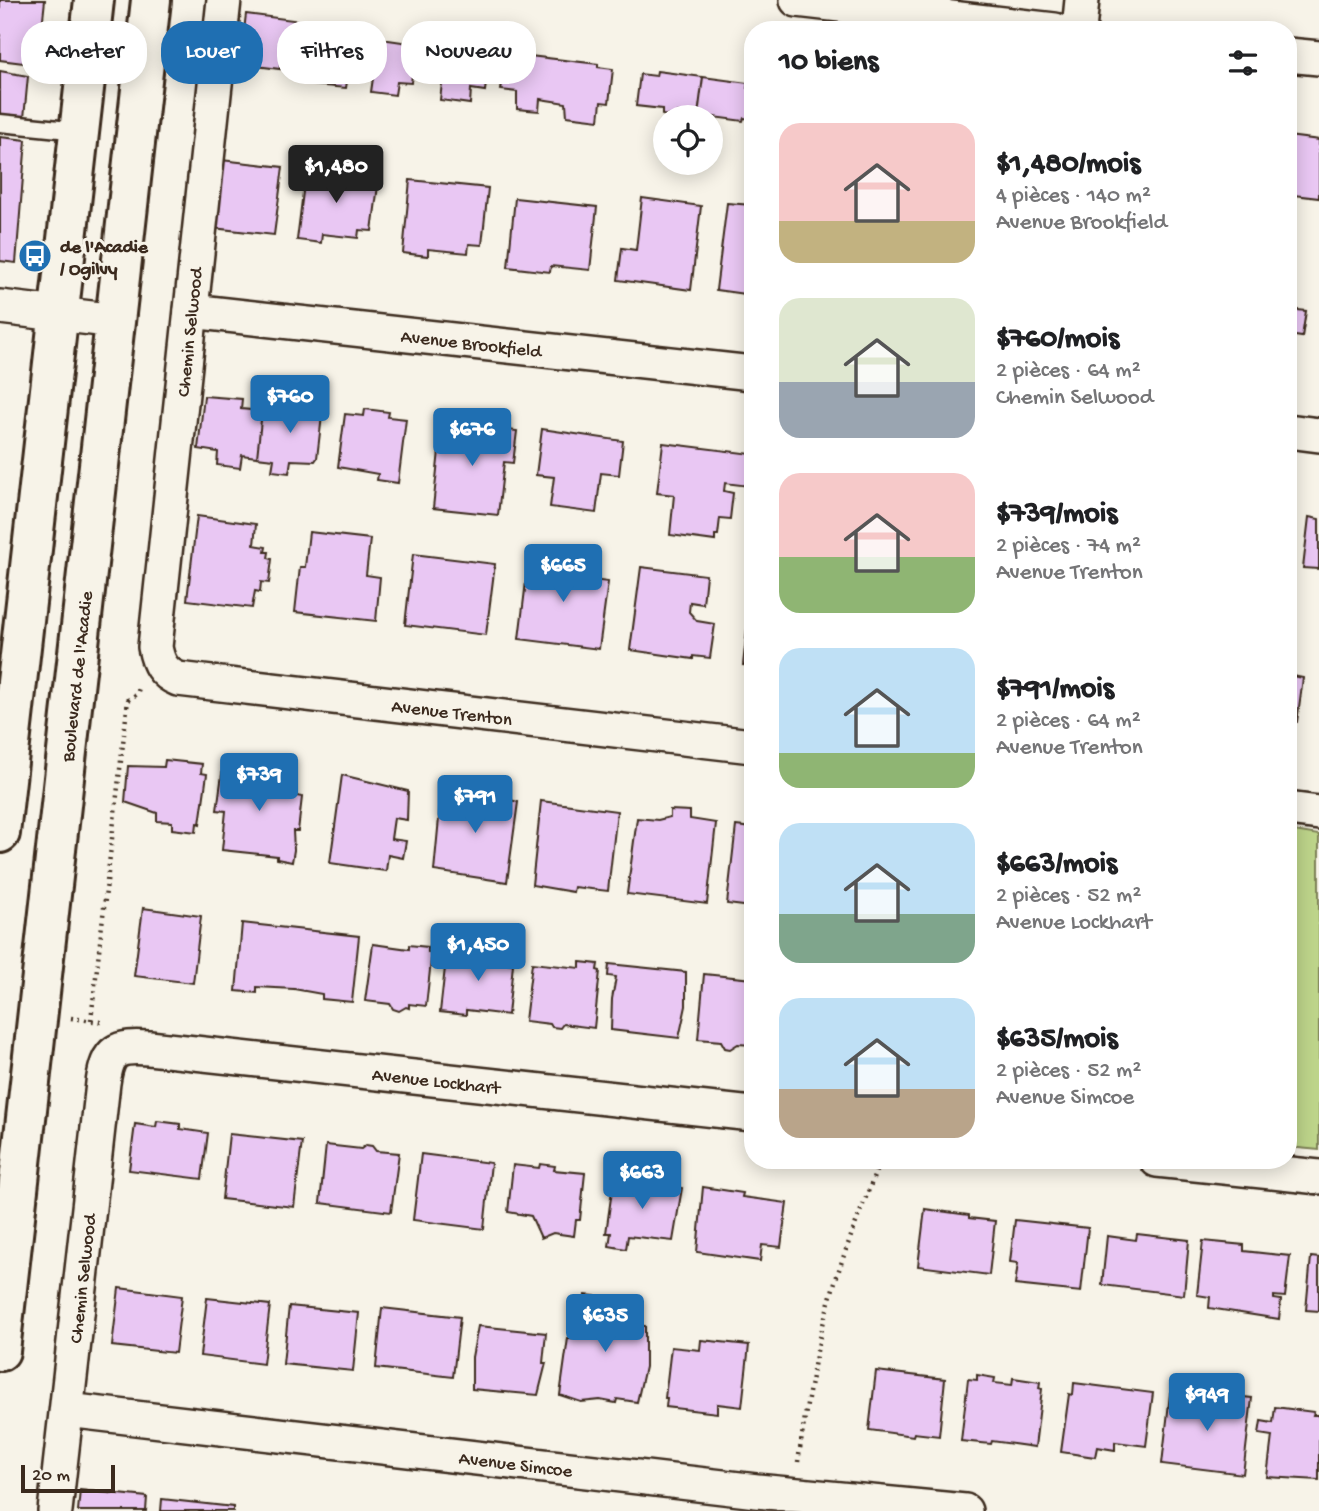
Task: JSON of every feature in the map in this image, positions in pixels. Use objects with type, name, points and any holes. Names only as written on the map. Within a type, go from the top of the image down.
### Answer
[{"type":"main road","points":[[0,833],[94,0]]},
{"type":"main road","name":"Boulevard de l'Acadie","points":[[0,1351],[151,0]]},
{"type":"street","name":"Chemin Selwood","points":[[150,670],[155,647],[224,0]]},
{"type":"street","points":[[797,0],[978,21]]},
{"type":"street","points":[[1080,21],[1082,0]]},
{"type":"street","points":[[1297,56],[1319,58]]},
{"type":"street","points":[[0,307],[116,321]]},
{"type":"street","name":"Avenue Brookfield","points":[[191,311],[744,372]]},
{"type":"street","points":[[1297,432],[1319,435]]},
{"type":"street","name":"Avenue Trenton","points":[[150,670],[178,679],[744,745]]},
{"type":"street","points":[[1297,810],[1319,813]]},
{"type":"street","name":"Chemin Selwood","points":[[55,1511],[103,1083],[106,1066],[123,1042]]},
{"type":"street","name":"Avenue Lockhart","points":[[123,1042],[744,1113]]},
{"type":"street","points":[[1243,1169],[1319,1177]]},
{"type":"street","name":"Avenue Simcoe","points":[[67,1410],[965,1511]]},
{"type":"lane","points":[[0,122],[79,131]]},
{"type":"path","points":[[91,1020],[128,700],[137,694],[150,670]]},
{"type":"path","points":[[68,1017],[104,1023],[123,1042]]},
{"type":"path","points":[[796,1492],[810,1383],[830,1300],[839,1267],[877,1169]]},
{"type":"green space","points":[[1297,831],[1319,835],[1319,1150],[1297,1148]]},
{"type":"building","points":[[0,0],[45,0],[43,21],[21,21],[21,63],[0,60]]},
{"type":"building","points":[[246,14],[301,21],[277,21],[277,69],[263,67],[263,21],[245,21]]},
{"type":"building","points":[[387,40],[401,42],[401,82],[397,82],[395,95],[371,92],[372,84],[387,84]]},
{"type":"building","points":[[536,57],[598,64],[598,67],[613,69],[609,103],[601,102],[599,120],[567,116],[566,103],[540,99],[539,111],[517,109],[517,92],[501,90],[502,84],[536,84]]},
{"type":"building","points":[[0,71],[21,75],[21,84],[27,84],[24,118],[0,117]]},
{"type":"building","points":[[657,71],[703,77],[699,105],[653,105],[653,108],[636,106],[640,74],[656,76]]},
{"type":"building","points":[[703,77],[744,82],[743,121],[723,118],[723,105],[699,105]]},
{"type":"building","points":[[314,84],[347,84],[346,88]]},
{"type":"building","points":[[442,84],[486,84],[485,91],[471,89],[470,104],[440,100]]},
{"type":"building","points":[[0,137],[26,140],[16,263],[0,261]]},
{"type":"building","points":[[1297,137],[1319,140],[1319,198],[1297,195]]},
{"type":"building","points":[[221,160],[283,167],[274,235],[213,228]]},
{"type":"building","points":[[306,168],[379,178],[372,231],[359,230],[358,238],[322,234],[321,243],[297,240]]},
{"type":"building","points":[[410,180],[488,188],[482,245],[469,244],[468,253],[428,249],[428,256],[403,253]]},
{"type":"building","points":[[515,198],[597,207],[590,270],[551,266],[550,272],[508,267]]},
{"type":"building","points":[[642,198],[701,206],[691,290],[618,280],[622,248],[636,250]]},
{"type":"building","points":[[727,203],[744,204],[744,294],[716,290]]},
{"type":"building","points":[[1297,310],[1306,311],[1302,337],[1297,336]]},
{"type":"building","points":[[204,396],[242,399],[241,409],[262,411],[257,457],[242,455],[240,468],[217,465],[218,452],[198,449]]},
{"type":"building","points":[[284,400],[323,407],[317,458],[315,461],[291,460],[289,473],[272,471],[274,459],[257,457],[262,411],[283,414]]},
{"type":"building","points":[[365,409],[389,412],[388,417],[406,419],[398,483],[377,480],[378,474],[338,467],[345,414],[364,416]]},
{"type":"building","points":[[442,422],[517,431],[513,463],[504,462],[498,515],[433,508]]},
{"type":"building","points":[[542,429],[623,441],[619,475],[601,473],[596,513],[550,507],[554,477],[536,475]]},
{"type":"building","points":[[663,443],[744,453],[744,485],[725,483],[724,491],[733,493],[730,519],[720,518],[715,541],[670,535],[674,495],[657,493]]},
{"type":"building","points":[[197,516],[256,524],[254,545],[266,547],[268,558],[272,559],[269,583],[261,582],[260,592],[255,591],[252,608],[187,600]]},
{"type":"building","points":[[1309,517],[1319,519],[1319,569],[1303,568]]},
{"type":"building","points":[[309,532],[370,539],[366,575],[380,577],[376,621],[295,612],[300,567],[305,567]]},
{"type":"building","points":[[413,554],[495,564],[486,635],[405,625]]},
{"type":"building","points":[[529,557],[594,565],[592,580],[608,582],[599,649],[519,639]]},
{"type":"building","points":[[641,567],[706,575],[703,604],[690,602],[689,612],[697,621],[715,624],[710,658],[693,656],[693,659],[630,650]]},
{"type":"building","points":[[1297,677],[1303,678],[1297,722]]},
{"type":"building","points":[[165,760],[202,764],[201,773],[207,774],[200,824],[197,823],[196,832],[172,829],[172,822],[157,821],[157,813],[125,802],[128,766],[164,767]]},
{"type":"building","points":[[223,767],[293,779],[292,795],[302,797],[298,831],[293,831],[292,862],[277,859],[277,856],[222,850],[226,811],[217,810]]},
{"type":"building","points":[[342,775],[408,791],[407,820],[394,818],[391,839],[406,841],[403,858],[388,855],[386,871],[330,863]]},
{"type":"building","points":[[442,787],[479,792],[518,802],[507,882],[434,871]]},
{"type":"building","points":[[541,801],[617,811],[608,891],[574,887],[573,892],[532,885]]},
{"type":"building","points":[[670,810],[690,811],[690,819],[716,823],[707,904],[627,894],[637,818],[658,820],[670,817]]},
{"type":"building","points":[[736,826],[744,827],[744,906],[727,904]]},
{"type":"building","points":[[143,908],[201,916],[193,983],[134,976]]},
{"type":"building","points":[[242,923],[359,936],[352,1002],[322,999],[322,994],[294,989],[257,987],[257,993],[236,991]]},
{"type":"building","points":[[373,944],[409,949],[409,945],[428,947],[428,952],[432,952],[426,1006],[409,1004],[409,1008],[399,1011],[393,1009],[390,1004],[365,1001]]},
{"type":"building","points":[[482,946],[508,949],[506,963],[513,964],[508,1015],[466,1010],[466,1015],[440,1012],[446,959],[462,961],[463,952],[481,954]]},
{"type":"building","points":[[580,962],[598,964],[597,970],[600,971],[594,1028],[563,1024],[560,1028],[525,1021],[532,963],[580,968]]},
{"type":"building","points":[[609,964],[686,972],[686,1006],[679,1038],[611,1030],[616,977],[608,976]]},
{"type":"building","points":[[704,974],[744,978],[744,1044],[738,1044],[730,1049],[725,1048],[721,1041],[698,1039]]},
{"type":"building","points":[[157,1121],[180,1124],[180,1129],[208,1133],[202,1179],[129,1170],[135,1124],[156,1127]]},
{"type":"building","points":[[229,1134],[302,1142],[294,1207],[222,1199]]},
{"type":"building","points":[[326,1145],[361,1149],[366,1145],[372,1146],[376,1151],[399,1153],[391,1212],[320,1203]]},
{"type":"building","points":[[421,1154],[491,1163],[484,1229],[413,1220]]},
{"type":"building","points":[[540,1164],[555,1166],[554,1170],[585,1173],[580,1220],[576,1220],[574,1236],[553,1233],[541,1238],[531,1216],[508,1212],[513,1165],[539,1168]]},
{"type":"building","points":[[614,1176],[636,1179],[642,1176],[653,1181],[653,1184],[682,1188],[673,1241],[628,1236],[626,1249],[609,1246],[611,1233],[606,1233]]},
{"type":"building","points":[[703,1187],[743,1193],[742,1197],[787,1203],[781,1247],[762,1245],[760,1261],[697,1252]]},
{"type":"building","points":[[925,1209],[995,1221],[989,1275],[918,1266]]},
{"type":"building","points":[[1015,1220],[1088,1228],[1081,1292],[1015,1285],[1018,1263],[1010,1262]]},
{"type":"building","points":[[1137,1234],[1189,1240],[1184,1295],[1102,1285],[1107,1236],[1136,1240]]},
{"type":"building","points":[[1203,1241],[1244,1245],[1244,1251],[1290,1256],[1285,1297],[1274,1296],[1274,1299],[1281,1300],[1279,1319],[1209,1308],[1210,1297],[1197,1295]]},
{"type":"building","points":[[1311,1257],[1319,1258],[1319,1311],[1306,1310]]},
{"type":"building","points":[[119,1288],[182,1296],[175,1353],[112,1346]]},
{"type":"building","points":[[585,1295],[629,1300],[626,1323],[645,1326],[645,1367],[637,1402],[617,1399],[616,1403],[600,1400],[581,1402],[560,1395],[568,1338],[573,1338],[575,1320],[583,1321]]},
{"type":"building","points":[[207,1298],[270,1305],[263,1364],[200,1356]]},
{"type":"building","points":[[289,1306],[359,1313],[353,1371],[283,1364]]},
{"type":"building","points":[[382,1308],[460,1317],[453,1377],[376,1368]]},
{"type":"building","points":[[478,1326],[546,1333],[543,1363],[546,1363],[538,1395],[472,1389],[472,1357]]},
{"type":"building","points":[[701,1340],[749,1345],[742,1407],[717,1404],[717,1413],[666,1407],[671,1347],[700,1350]]},
{"type":"building","points":[[876,1371],[945,1379],[939,1436],[914,1433],[913,1436],[869,1430]]},
{"type":"building","points":[[977,1375],[995,1378],[994,1383],[1012,1385],[1013,1378],[1040,1382],[1039,1388],[1042,1389],[1035,1447],[992,1441],[991,1444],[961,1441],[968,1379],[977,1380]]},
{"type":"building","points":[[1074,1383],[1153,1393],[1146,1446],[1115,1442],[1115,1450],[1097,1447],[1095,1457],[1061,1452],[1069,1394],[1073,1395]]},
{"type":"building","points":[[1170,1394],[1223,1400],[1224,1395],[1252,1398],[1243,1474],[1162,1464]]},
{"type":"building","points":[[1275,1407],[1319,1415],[1319,1480],[1267,1477],[1272,1436],[1259,1434],[1261,1421],[1273,1423]]},
{"type":"building","points":[[80,1490],[147,1497],[146,1511],[78,1511]]},
{"type":"building","points":[[162,1499],[233,1507],[233,1511],[161,1511]]},
{"type":"place","name":"de l'Acadie / Ogilvy","points":[[35,256]]}]
